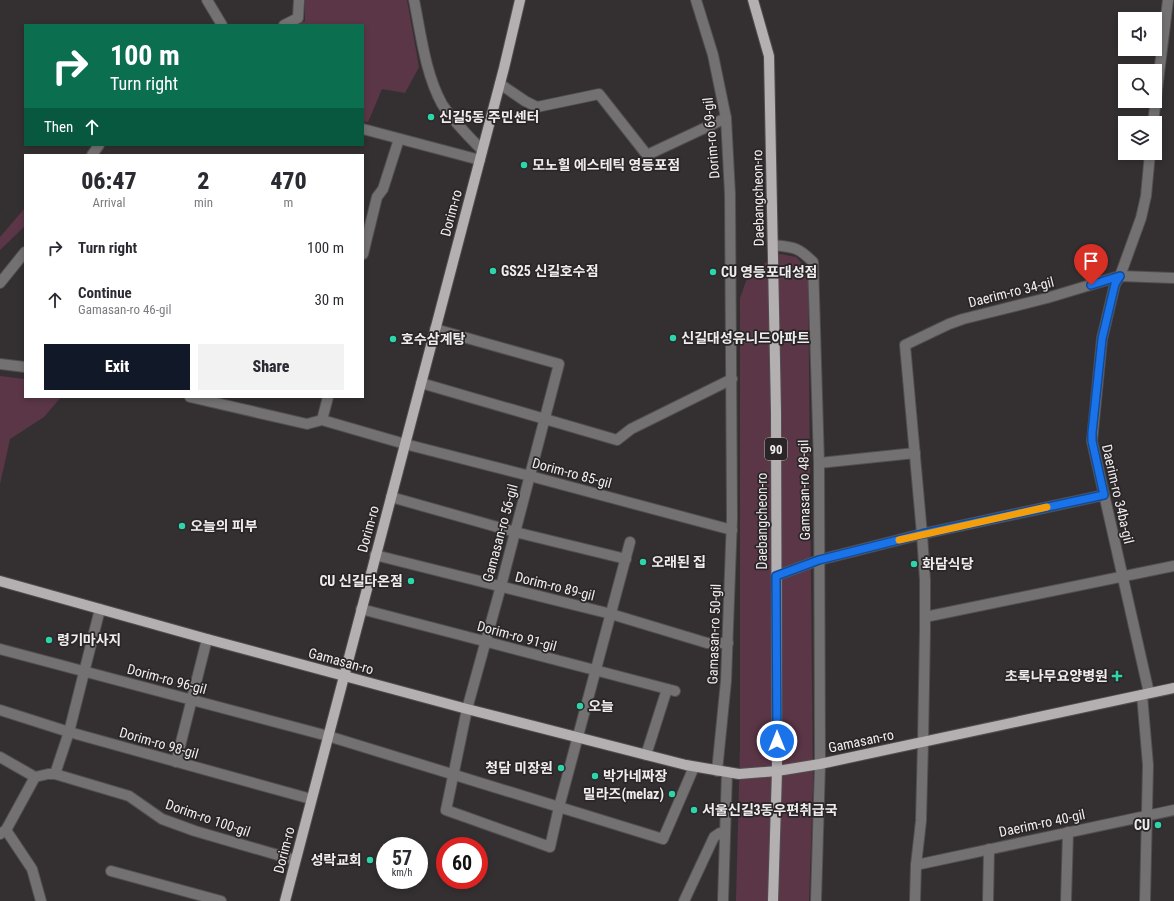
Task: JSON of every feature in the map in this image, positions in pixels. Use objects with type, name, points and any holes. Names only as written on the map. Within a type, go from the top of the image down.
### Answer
[{"type":"main road","name":"Dorim-ro","points":[[285,901],[500,84],[520,0]]},
{"type":"main road","name":"Daebangcheon-ro","points":[[753,0],[769,56],[776,412],[777,771],[773,901]]},
{"type":"main road","name":"Gamasan-ro","points":[[0,581],[207,639],[467,709],[694,767],[739,774],[777,771],[820,764],[1174,688]]},
{"type":"street","points":[[207,0],[221,24]]},
{"type":"street","points":[[286,24],[298,18],[299,0]]},
{"type":"street","points":[[414,0],[429,72],[442,104],[481,155]]},
{"type":"street","name":"Dorim-ro 69-gil","points":[[696,0],[714,55],[726,118],[730,194],[730,277]]},
{"type":"street","points":[[1154,116],[1168,0]]},
{"type":"street","points":[[500,84],[525,101],[537,107],[599,94],[647,155],[726,118]]},
{"type":"street","points":[[364,129],[399,139],[481,155]]},
{"type":"street","points":[[364,250],[377,197],[383,189],[399,139]]},
{"type":"street","name":"Daerim-ro 34ba-gil","points":[[1123,577],[1092,441],[1092,433],[1102,339],[1115,284],[1120,276],[1141,218],[1146,196],[1149,160]]},
{"type":"street","name":"Gamasan-ro 48-gil","points":[[773,245],[791,246],[802,251],[813,262],[818,463],[820,764],[816,901]]},
{"type":"street","points":[[0,283],[24,253]]},
{"type":"street","name":"Daerim-ro 34-gil","points":[[915,453],[906,345],[949,324],[963,319],[1047,298],[1120,276],[1174,278]]},
{"type":"street","name":"Gamasan-ro 50-gil","points":[[717,771],[726,681],[732,530],[730,277]]},
{"type":"street","name":"Gamasan-ro 56-gil","points":[[435,329],[559,364],[467,709]]},
{"type":"street","points":[[0,364],[24,367]]},
{"type":"street","points":[[421,383],[617,440],[630,429],[732,379]]},
{"type":"street","points":[[194,398],[307,424],[322,420],[328,398]]},
{"type":"street","name":"Dorim-ro 85-gil","points":[[322,420],[405,444],[732,530]]},
{"type":"street","points":[[818,463],[915,453],[922,534],[925,617],[921,821],[916,865],[915,901]]},
{"type":"street","points":[[776,576],[819,560],[922,534],[1104,495]]},
{"type":"street","points":[[391,497],[515,532],[626,559]]},
{"type":"street","points":[[467,709],[446,810],[550,847],[559,807],[630,542]]},
{"type":"street","name":"Dorim-ro 89-gil","points":[[376,555],[611,614],[707,643],[728,643]]},
{"type":"street","points":[[925,617],[1174,566]]},
{"type":"street","points":[[1123,577],[1146,694],[1148,765],[1145,901]]},
{"type":"street","points":[[55,774],[69,732],[100,609]]},
{"type":"street","name":"Dorim-ro 91-gil","points":[[361,609],[671,690],[646,755]]},
{"type":"street","points":[[176,762],[207,639]]},
{"type":"street","name":"Dorim-ro 96-gil","points":[[0,649],[328,736]]},
{"type":"street","name":"Dorim-ro 98-gil","points":[[0,710],[69,732],[311,799]]},
{"type":"street","points":[[328,736],[663,839],[694,767]]},
{"type":"street","points":[[0,758],[35,777],[3,832],[32,869],[41,901]]},
{"type":"street","points":[[723,901],[727,772]]},
{"type":"street","name":"Dorim-ro 100-gil","points":[[35,777],[55,774],[129,796],[162,819],[195,831],[296,860]]},
{"type":"street","name":"Daerim-ro 40-gil","points":[[916,865],[1174,810]]},
{"type":"street","points":[[1066,901],[1068,832]]},
{"type":"street","points":[[684,901],[714,838],[725,833]]},
{"type":"street","points":[[988,901],[989,849]]},
{"type":"street","points":[[111,871],[221,901]]},
{"type":"shaded area","points":[[305,0],[407,0],[419,67],[405,93],[382,89],[368,122],[364,121],[364,24],[298,24],[305,21]]},
{"type":"shaded area","points":[[24,209],[24,227],[0,250],[0,237]]},
{"type":"shaded area","points":[[780,254],[796,257],[808,269],[813,786],[809,901],[736,901],[740,748],[740,298],[749,273]]},
{"type":"shaded area","points":[[0,376],[24,379],[24,398],[60,398],[44,417],[10,439],[0,484]]},
{"type":"slow traffic","points":[[899,540],[1047,507]]},
{"type":"place","name":"신길5동 주민센터","points":[[431,117]]},
{"type":"place","name":"모노힐 에스테틱 영등포점","points":[[524,165]]},
{"type":"place","name":"GS25 신길호수점","points":[[493,271]]},
{"type":"place","name":"CU 영등포대성점","points":[[713,272]]},
{"type":"place","name":"신길대성유니드아파트","points":[[673,338]]},
{"type":"place","name":"호수삼계탕","points":[[393,339]]},
{"type":"place","name":"오늘의 피부","points":[[182,526]]},
{"type":"place","name":"오래된 집","points":[[643,562]]},
{"type":"place","name":"화담식당","points":[[914,564]]},
{"type":"place","name":"CU 신길다온점","points":[[411,581]]},
{"type":"place","name":"령기마사지","points":[[49,640]]},
{"type":"place","name":"초록나무요양병원","points":[[1117,676]]},
{"type":"place","name":"오늘","points":[[580,706]]},
{"type":"place","name":"청담 미장원","points":[[561,768]]},
{"type":"place","name":"박가네짜장","points":[[595,776]]},
{"type":"place","name":"밀라즈(melaz)","points":[[672,794]]},
{"type":"place","name":"서울신길3동우편취급국","points":[[694,810]]},
{"type":"place","name":"CU","points":[[1158,825]]},
{"type":"place","name":"성락교회","points":[[370,860]]},
{"type":"route","points":[[777,741],[776,576],[819,560],[922,534],[1104,495],[1092,441],[1092,433],[1102,339],[1115,284],[1120,276],[1091,285]]}]
